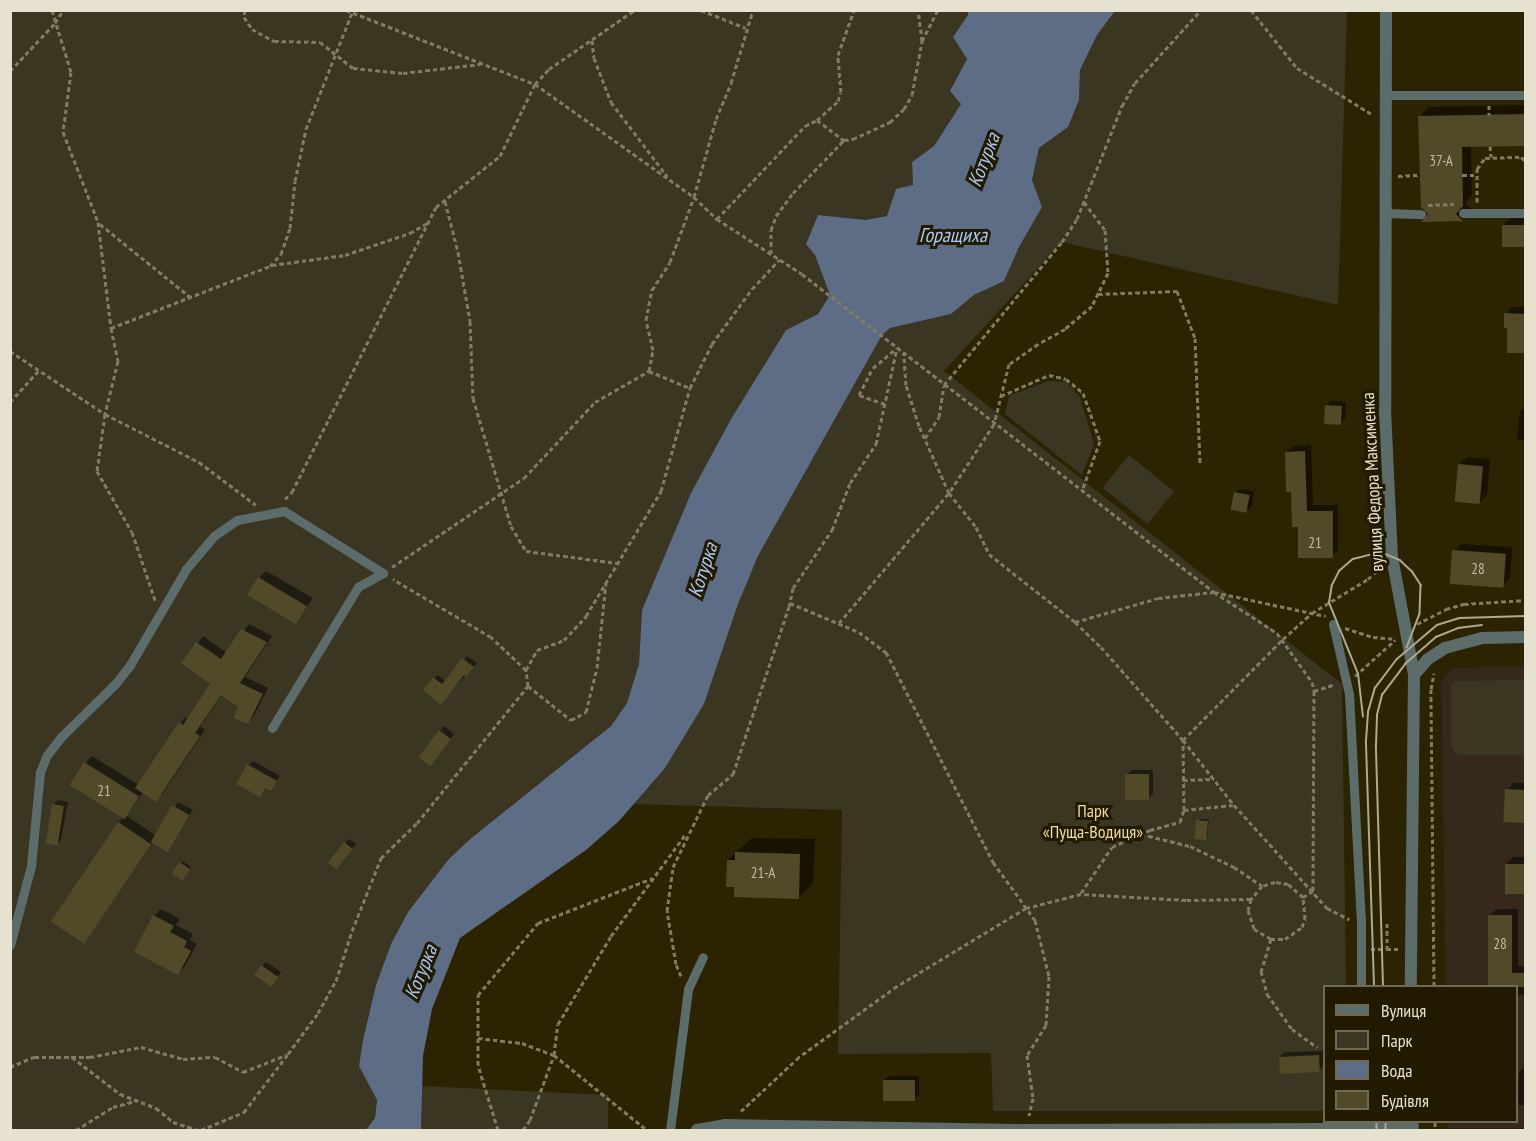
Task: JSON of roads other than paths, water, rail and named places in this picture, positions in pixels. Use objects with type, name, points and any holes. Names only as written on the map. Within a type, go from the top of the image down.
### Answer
[{"type":"street","name":"вулиця Федора Максименка","points":[[1386,10],[1388,123],[1385,410],[1392,557],[1414,675],[1411,985]]},
{"type":"street","points":[[1414,675],[1428,659],[1445,648],[1483,638],[1526,637]]},
{"type":"street","points":[[697,1131],[725,1125],[1025,1130],[1413,1126]]},
{"type":"lane","points":[[1387,95],[1526,95]]},
{"type":"lane","points":[[1387,213],[1421,214]]},
{"type":"lane","points":[[1463,213],[1526,213]]},
{"type":"lane","points":[[10,945],[31,866],[40,772],[47,755],[116,683],[186,569],[214,536],[237,520],[284,511],[383,573],[358,587],[273,728]]},
{"type":"lane","points":[[1333,624],[1349,693],[1361,920],[1361,985]]},
{"type":"lane","points":[[670,1131],[688,989],[703,957]]},
{"type":"water","name":"Горащиха","points":[[968,11],[1115,11],[1097,35],[1080,70],[1079,100],[1068,127],[1039,148],[1032,180],[1042,207],[1019,247],[1004,281],[974,295],[951,314],[890,328],[882,335],[758,556],[738,604],[704,704],[665,768],[619,821],[586,850],[460,938],[432,1009],[423,1056],[421,1130],[366,1130],[375,1118],[377,1100],[359,1066],[363,1040],[376,985],[391,944],[408,912],[448,860],[469,840],[611,726],[627,703],[639,664],[642,610],[691,493],[731,419],[786,330],[818,314],[830,295],[815,255],[806,244],[818,215],[866,220],[887,216],[896,189],[913,185],[912,162],[934,146],[961,104],[950,91],[967,59],[953,37],[968,15]]},
{"type":"tram line","points":[[1363,717],[1358,674],[1329,603],[1332,585],[1339,571],[1353,559],[1381,552],[1400,560],[1412,571],[1421,585],[1420,614],[1407,648]]},
{"type":"tram line","points":[[1374,985],[1366,741],[1368,712],[1375,688],[1397,659],[1437,625],[1460,618],[1526,616]]},
{"type":"tram line","points":[[1383,985],[1376,745],[1377,715],[1382,695],[1405,664],[1436,637],[1458,628],[1482,625]]},
{"type":"tram line","points":[[1377,1123],[1377,1130]]},
{"type":"tram line","points":[[1386,1123],[1386,1130]]},
{"type":"water label","name":"Котурка","points":[[984,160]]},
{"type":"water label","name":"Котурка","points":[[703,570]]},
{"type":"water label","name":"Котурка","points":[[421,972]]},
{"type":"park label","name":"Парк «Пуща-Водиця»","points":[[1093,822]]}]
